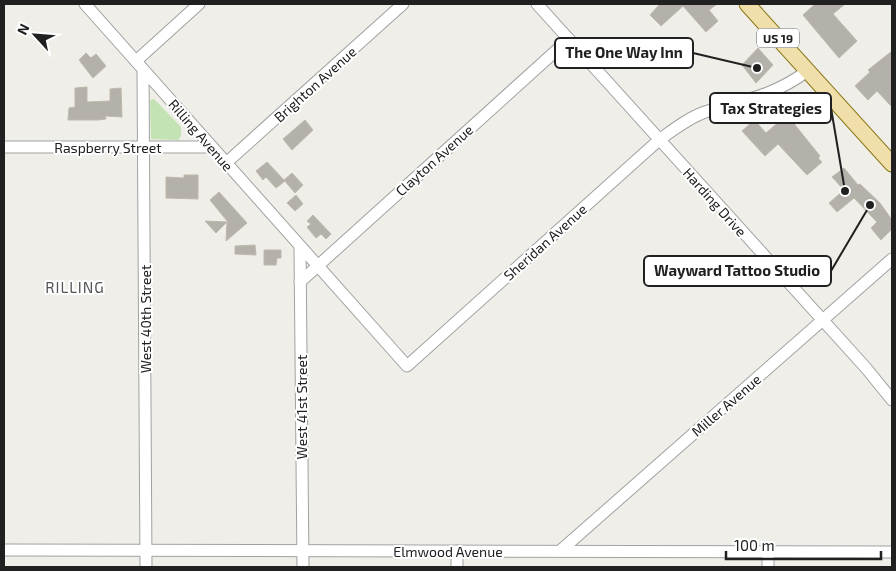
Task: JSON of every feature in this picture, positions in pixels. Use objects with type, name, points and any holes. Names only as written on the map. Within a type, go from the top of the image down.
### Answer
[{"type":"main road","name":"US 19","points":[[747,4],[892,164]]},
{"type":"street","name":"Rilling Avenue","points":[[85,4],[317,266]]},
{"type":"street","points":[[140,66],[199,4]]},
{"type":"street","name":"Brighton Avenue","points":[[226,163],[403,4]]},
{"type":"street","name":"Harding Drive","points":[[537,4],[823,320],[892,400]]},
{"type":"street","name":"Clayton Avenue","points":[[300,282],[569,39]]},
{"type":"street","name":"West 40th Street","points":[[140,66],[144,147],[146,567]]},
{"type":"street","name":"Sheridan Avenue","points":[[317,266],[407,366],[659,140],[692,118],[760,97],[792,83],[807,71]]},
{"type":"street","name":"Raspberry Street","points":[[4,147],[212,147]]},
{"type":"street","name":"West 41st Street","points":[[300,248],[302,567]]},
{"type":"street","name":"Miller Avenue","points":[[560,550],[892,259]]},
{"type":"street","name":"Elmwood Avenue","points":[[4,550],[892,552]]},
{"type":"street","points":[[457,551],[457,567]]},
{"type":"street","points":[[768,552],[768,567]]},
{"type":"green space","points":[[154,99],[181,127],[181,136],[178,140],[151,139],[150,100]]},
{"type":"building","points":[[660,4],[717,4],[709,10],[718,21],[706,32],[683,6],[661,26],[650,15]]},
{"type":"building","points":[[815,4],[845,4],[833,14],[857,41],[839,58],[803,15]]},
{"type":"building","points":[[758,48],[773,65],[756,83],[742,65]]},
{"type":"building","points":[[892,51],[892,107],[877,91],[868,100],[855,86],[870,72],[868,70]]},
{"type":"building","points":[[86,53],[91,58],[96,54],[106,66],[93,78],[79,60]]},
{"type":"building","points":[[87,87],[87,102],[110,101],[110,89],[121,88],[122,117],[105,116],[106,119],[98,120],[68,120],[69,108],[75,107],[75,88]]},
{"type":"building","points":[[787,115],[820,156],[818,158],[822,162],[807,175],[778,144],[765,156],[742,131],[752,122],[757,123],[766,133]]},
{"type":"building","points":[[305,120],[313,130],[292,150],[283,139]]},
{"type":"building","points":[[267,162],[285,181],[276,188],[266,177],[263,180],[256,171]]},
{"type":"building","points":[[844,168],[858,185],[860,184],[880,203],[892,220],[892,229],[881,240],[871,228],[877,222],[854,198],[837,212],[829,203],[844,190],[832,177]]},
{"type":"building","points":[[292,173],[303,185],[295,193],[284,180]]},
{"type":"building","points":[[184,175],[198,175],[198,199],[166,198],[166,177],[184,178]]},
{"type":"building","points":[[219,192],[247,223],[226,241],[227,222],[216,233],[205,221],[228,222],[210,200]]},
{"type":"building","points":[[296,195],[303,204],[295,211],[287,203]]},
{"type":"building","points":[[313,215],[331,234],[326,239],[321,234],[316,238],[307,227],[311,224],[307,221]]},
{"type":"building","points":[[255,245],[256,255],[235,254],[235,246]]},
{"type":"building","points":[[264,250],[281,250],[281,258],[277,258],[276,265],[264,265]]},
{"type":"place","name":"The One Way Inn","points":[[757,68]]},
{"type":"place","name":"Tax Strategies","points":[[845,191]]},
{"type":"place","name":"Wayward Tattoo Studio","points":[[870,205]]},
{"type":"district","name":"RILLING","points":[[75,287]]}]
